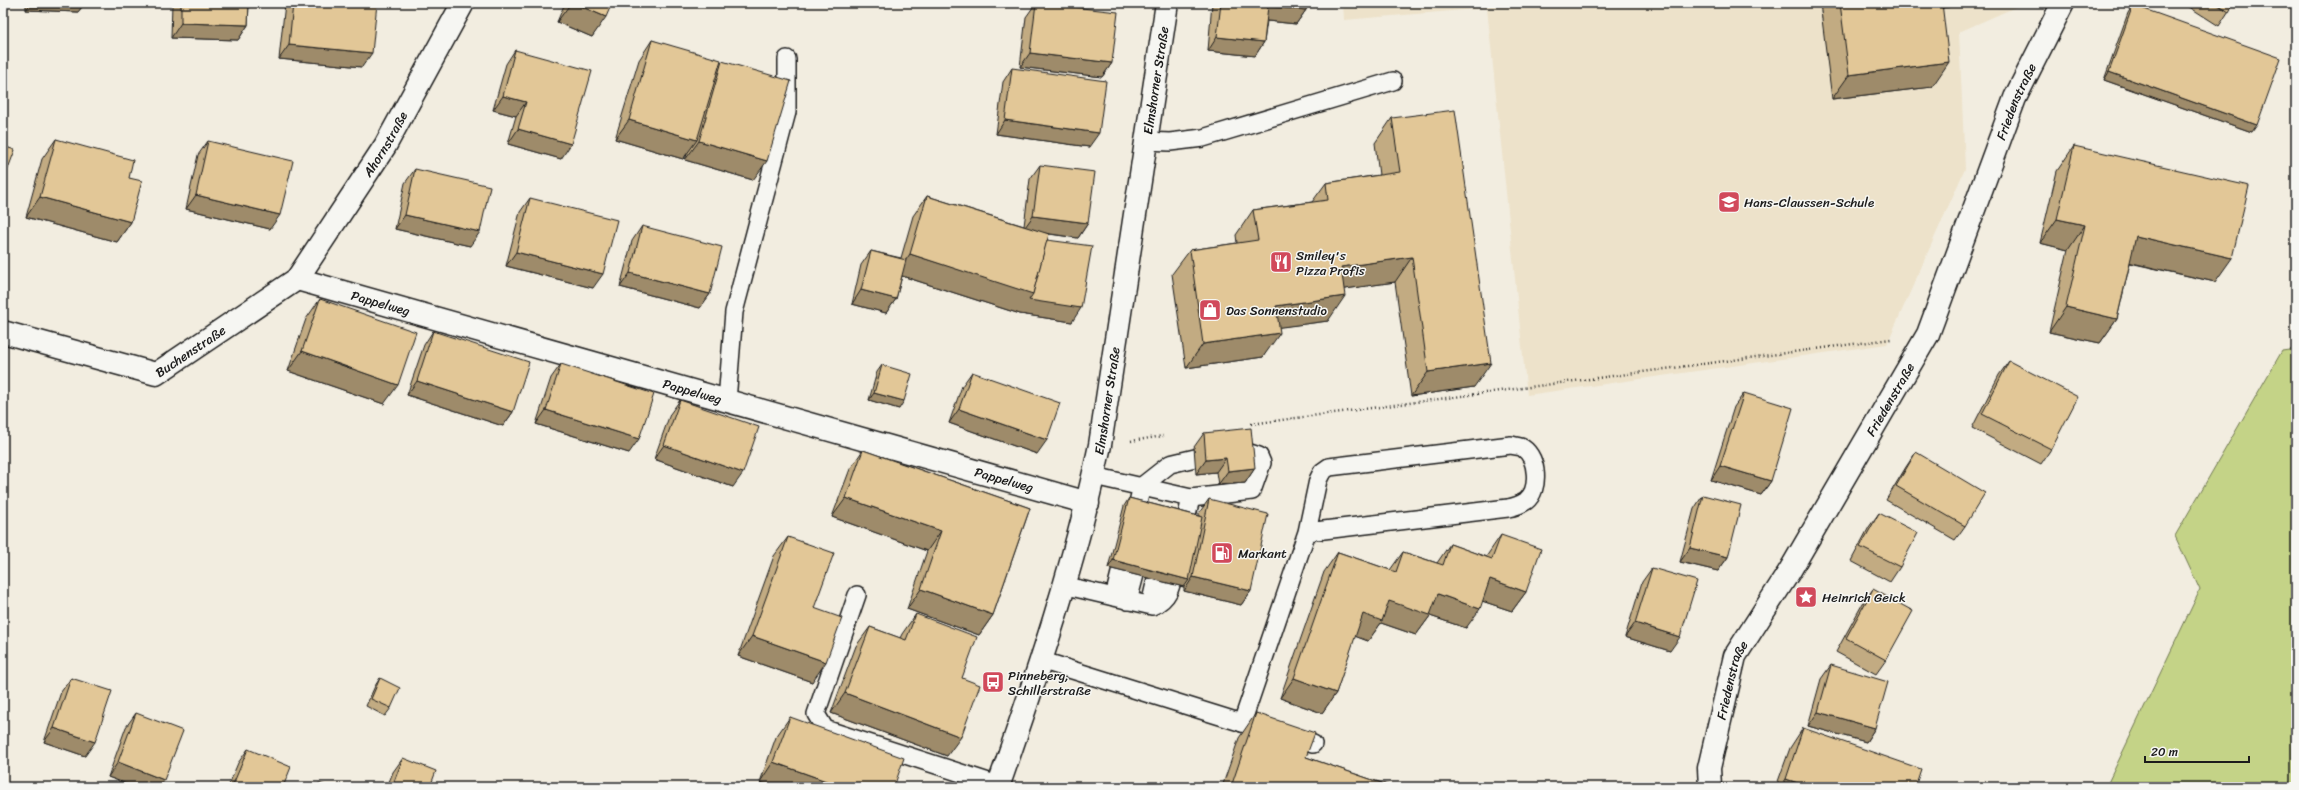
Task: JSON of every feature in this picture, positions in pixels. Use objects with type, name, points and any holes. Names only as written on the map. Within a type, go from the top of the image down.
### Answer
[{"type":"street","name":"Ahornstraße","points":[[297,279],[385,146],[460,3]]},
{"type":"street","name":"Elmshorner Straße","points":[[998,786],[1040,660],[1088,503],[1094,476],[1100,445],[1167,3]]},
{"type":"street","name":"Friedenstraße","points":[[1710,787],[1709,768],[1735,656],[1790,572],[1928,334],[2015,98],[2063,3]]},
{"type":"street","name":"Buchenstraße","points":[[3,332],[156,374],[297,279]]},
{"type":"street","name":"Pappelweg","points":[[297,279],[1088,503]]},
{"type":"lane","points":[[726,401],[734,312],[787,112],[787,59]]},
{"type":"lane","points":[[1145,141],[1170,142],[1202,138],[1393,81]]},
{"type":"lane","points":[[1242,723],[1307,532],[1318,480],[1329,466],[1511,445],[1522,447],[1530,454],[1534,464],[1535,485],[1532,493],[1526,501],[1519,505],[1508,508],[1307,532]]},
{"type":"lane","points":[[1094,476],[1149,488],[1183,496],[1252,491],[1262,463],[1259,456],[1250,453],[1195,458],[1170,464],[1149,488],[1121,599]]},
{"type":"lane","points":[[1150,605],[1164,542],[1183,496]]},
{"type":"lane","points":[[1063,584],[1150,605],[1162,602],[1169,593],[1183,496]]},
{"type":"lane","points":[[857,595],[816,714],[825,729],[998,786]]},
{"type":"lane","points":[[1040,660],[1313,744]]},
{"type":"path","points":[[1249,425],[1928,334]]},
{"type":"path","points":[[1100,445],[1170,435]]},
{"type":"shaded area","name":"Hans-Claussen-Schule","points":[[1343,3],[2025,3],[1959,32],[1965,169],[1887,344],[1527,395],[1487,8],[1344,20]]},
{"type":"green space","points":[[2296,349],[2296,787],[2106,787],[2200,590],[2175,536],[2282,351]]},
{"type":"building","points":[[181,3],[249,3],[248,25],[181,23]]},
{"type":"building","points":[[293,3],[377,3],[372,53],[289,45]]},
{"type":"building","points":[[573,3],[612,3],[606,17]]},
{"type":"building","points":[[1036,3],[1118,12],[1112,63],[1030,53]]},
{"type":"building","points":[[1221,3],[1307,3],[1306,10],[1268,6],[1264,42],[1217,37]]},
{"type":"building","points":[[1840,3],[1942,3],[1949,62],[1849,75]]},
{"type":"building","points":[[2215,3],[2234,3],[2229,12]]},
{"type":"building","points":[[2133,5],[2281,58],[2257,125],[2109,72]]},
{"type":"building","points":[[652,40],[721,60],[697,140],[629,120]]},
{"type":"building","points":[[515,50],[592,71],[571,144],[518,129],[526,102],[503,96]]},
{"type":"building","points":[[722,61],[791,81],[767,161],[699,141]]},
{"type":"building","points":[[1012,68],[1106,81],[1099,133],[1005,120]]},
{"type":"building","points":[[1455,110],[1491,363],[1428,372],[1412,257],[1341,267],[1345,296],[1276,306],[1280,333],[1203,344],[1190,250],[1258,240],[1253,210],[1328,200],[1326,183],[1400,172],[1392,118]]},
{"type":"building","points":[[56,139],[133,160],[129,178],[142,181],[131,222],[40,197]]},
{"type":"building","points":[[208,141],[293,161],[280,215],[196,195]]},
{"type":"building","points":[[3,146],[15,150],[3,182]]},
{"type":"building","points":[[2074,146],[2249,186],[2232,258],[2136,236],[2117,319],[2066,307],[2085,225],[2057,219]]},
{"type":"building","points":[[1040,165],[1095,172],[1088,223],[1033,216]]},
{"type":"building","points":[[415,169],[490,186],[480,232],[405,215]]},
{"type":"building","points":[[927,196],[1049,234],[1033,294],[910,254]]},
{"type":"building","points":[[530,198],[617,220],[603,274],[516,252]]},
{"type":"building","points":[[642,226],[722,247],[710,294],[630,273]]},
{"type":"building","points":[[1047,240],[1092,246],[1081,308],[1029,300],[1033,294]]},
{"type":"building","points":[[871,251],[906,260],[896,299],[861,290]]},
{"type":"building","points":[[320,299],[416,332],[398,385],[302,351]]},
{"type":"building","points":[[433,331],[529,362],[513,412],[417,381]]},
{"type":"building","points":[[2009,361],[2078,397],[2051,449],[1982,414]]},
{"type":"building","points":[[561,364],[654,394],[639,439],[546,410]]},
{"type":"building","points":[[882,365],[912,374],[904,401],[874,393]]},
{"type":"building","points":[[972,372],[1060,403],[1047,440],[959,409]]},
{"type":"building","points":[[1744,393],[1793,408],[1771,481],[1720,466]]},
{"type":"building","points":[[680,400],[759,427],[743,473],[664,445]]},
{"type":"building","points":[[1251,428],[1255,468],[1228,471],[1226,458],[1206,460],[1204,433]]},
{"type":"building","points":[[863,450],[1030,508],[993,615],[921,589],[941,531],[846,498]]},
{"type":"building","points":[[1916,452],[1985,493],[1965,526],[1896,486]]},
{"type":"building","points":[[1703,495],[1741,505],[1728,557],[1690,548]]},
{"type":"building","points":[[1129,498],[1202,517],[1189,580],[1113,560]]},
{"type":"building","name":"Markant","points":[[1209,499],[1268,514],[1251,591],[1193,577]]},
{"type":"building","points":[[1879,513],[1918,533],[1900,567],[1860,547]]},
{"type":"building","points":[[1501,535],[1541,549],[1526,592],[1490,579],[1480,609],[1438,594],[1430,615],[1389,601],[1382,621],[1363,614],[1336,693],[1294,678],[1338,552],[1396,572],[1403,552],[1443,565],[1450,544],[1492,559]]},
{"type":"building","points":[[788,537],[834,553],[814,608],[842,618],[826,662],[752,636]]},
{"type":"building","points":[[1652,568],[1697,581],[1680,637],[1635,623]]},
{"type":"building","points":[[1873,589],[1913,611],[1886,660],[1846,638]]},
{"type":"building","points":[[916,614],[977,637],[962,678],[980,685],[961,737],[845,693],[870,627],[906,640]]},
{"type":"building","points":[[1831,665],[1888,682],[1875,728],[1818,712]]},
{"type":"building","points":[[71,678],[112,691],[95,742],[54,728]]},
{"type":"building","points":[[380,678],[400,688],[391,708],[371,699]]},
{"type":"building","points":[[136,713],[183,731],[164,780],[118,762]]},
{"type":"building","points":[[1256,713],[1315,733],[1306,757],[1393,787],[1231,787]]},
{"type":"building","points":[[790,717],[904,758],[894,787],[843,787],[773,762]]},
{"type":"building","points":[[1803,728],[1921,769],[1915,787],[1810,787],[1786,779]]},
{"type":"building","points":[[248,749],[291,767],[283,787],[232,787]]},
{"type":"building","points":[[403,758],[436,771],[430,787],[392,787]]},
{"type":"building","points":[[319,783],[329,787],[317,787]]},
{"type":"place","name":"Hans-Claussen-Schule","points":[[1729,202]]},
{"type":"place","name":"Smiley's Pizza Profis","points":[[1281,262]]},
{"type":"place","name":"Das Sonnenstudio","points":[[1210,310]]},
{"type":"place","name":"Markant","points":[[1222,553]]},
{"type":"place","name":"Heinrich Geick","points":[[1806,597]]},
{"type":"place","name":"Pinneberg, Schillerstraße","points":[[993,682]]}]
